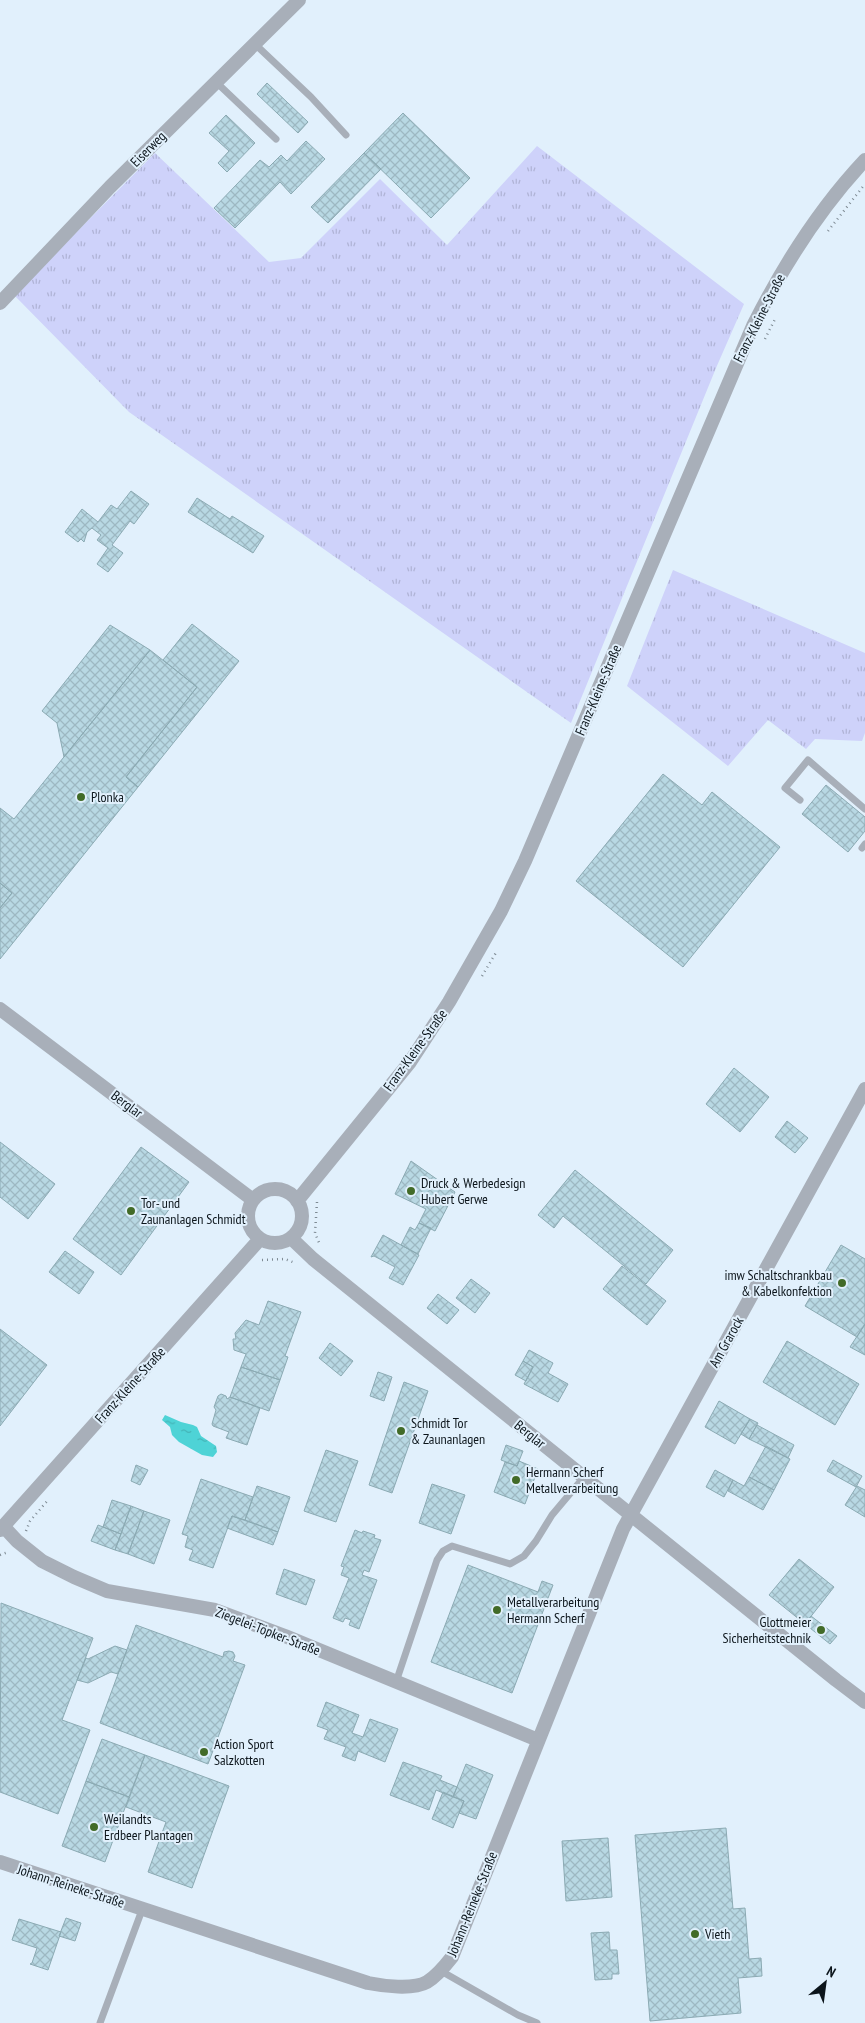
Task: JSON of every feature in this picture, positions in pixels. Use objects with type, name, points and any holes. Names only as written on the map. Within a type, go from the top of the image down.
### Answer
[{"type":"street","name":"Eiserweg","points":[[0,303],[110,187],[300,0]]},
{"type":"street","name":"Franz-Kleine-Straße","points":[[297,1201],[410,1062],[481,949],[525,861],[753,326],[774,284],[799,244],[828,204],[865,160]]},
{"type":"street","name":"Berglar","points":[[0,1009],[253,1200]]},
{"type":"street","name":"Am Grarock","points":[[630,1515],[865,1089]]},
{"type":"street","points":[[276,1189],[284,1190],[297,1201],[302,1216],[301,1224],[298,1231],[291,1238],[276,1244],[260,1239],[249,1225],[249,1207],[260,1194],[276,1189]]},
{"type":"street","name":"Berglar","points":[[291,1238],[313,1259],[865,1702]]},
{"type":"street","name":"Franz-Kleine-Straße","points":[[2,1528],[260,1239]]},
{"type":"street","name":"Johann-Reineke-Straße","points":[[0,1862],[345,1976],[391,1988],[426,1983],[452,1957],[630,1515]]},
{"type":"street","name":"Ziegelei-Töpker-Straße","points":[[2,1528],[42,1561],[74,1578],[107,1591],[215,1610],[538,1740]]},
{"type":"lane","points":[[256,45],[311,97],[346,135]]},
{"type":"lane","points":[[216,82],[276,139]]},
{"type":"lane","points":[[800,800],[785,788],[808,760],[865,809]]},
{"type":"lane","points":[[396,1682],[437,1560],[444,1551],[452,1546],[510,1564],[524,1556],[552,1515],[584,1477]]},
{"type":"lane","points":[[100,2023],[142,1910]]},
{"type":"lane","points":[[440,1971],[518,2015],[536,2023]]},
{"type":"path","points":[[260,1260],[285,1259],[302,1265],[313,1259]]},
{"type":"path","points":[[17,1541],[26,1533],[30,1521],[51,1496]]},
{"type":"green space","points":[[537,146],[744,304],[571,723],[129,412],[14,295],[155,153],[269,262],[301,258],[380,179],[447,245]]},
{"type":"green space","points":[[673,570],[865,653],[865,733],[862,741],[815,739],[806,749],[768,720],[728,766],[627,686]]},
{"type":"water","points":[[165,1415],[197,1427],[201,1436],[216,1446],[217,1452],[213,1457],[202,1455],[179,1442],[172,1435],[170,1427],[162,1420]]},
{"type":"building","points":[[267,83],[308,122],[298,133],[257,94]]},
{"type":"building","points":[[403,113],[470,178],[431,218],[364,153]]},
{"type":"building","points":[[226,115],[255,143],[227,172],[218,163],[229,151],[209,133]]},
{"type":"building","points":[[306,141],[325,159],[291,194],[280,182],[235,228],[214,208],[260,160],[269,167],[281,155],[287,161]]},
{"type":"building","points":[[364,153],[381,169],[328,223],[311,207]]},
{"type":"building","points":[[131,491],[149,504],[134,524],[130,521],[112,545],[123,553],[108,572],[97,564],[108,548],[97,540],[101,535],[92,528],[87,532],[84,542],[81,539],[78,542],[65,532],[82,509],[98,522],[111,505],[117,509]]},
{"type":"building","points":[[197,498],[230,519],[232,516],[264,536],[253,553],[188,512]]},
{"type":"building","points":[[192,624],[239,661],[138,787],[126,777],[197,687],[163,660]]},
{"type":"building","points":[[110,625],[150,650],[64,757],[57,723],[42,711]]},
{"type":"building","name":"Plonka","points":[[150,650],[197,687],[126,777],[138,787],[0,959],[0,908],[12,893],[0,883],[0,808],[14,819]]},
{"type":"building","points":[[663,774],[702,805],[712,792],[780,847],[683,967],[576,881]]},
{"type":"building","points":[[826,785],[865,817],[865,831],[848,852],[802,814]]},
{"type":"building","points":[[0,883],[12,893],[0,908]]},
{"type":"building","points":[[734,1068],[769,1097],[740,1132],[706,1104]]},
{"type":"building","points":[[787,1121],[808,1138],[795,1153],[775,1137]]},
{"type":"building","points":[[0,1142],[55,1184],[28,1219],[0,1197]]},
{"type":"building","name":"Tor- und Zaunanlagen Schmidt","points":[[141,1147],[189,1182],[121,1275],[73,1239]]},
{"type":"building","points":[[411,1161],[455,1192],[435,1231],[419,1223],[426,1209],[395,1194]]},
{"type":"building","points":[[575,1170],[673,1250],[646,1284],[563,1216],[554,1228],[538,1215]]},
{"type":"building","points":[[419,1223],[431,1228],[418,1254],[401,1245],[410,1227],[415,1230]]},
{"type":"building","points":[[383,1235],[419,1255],[403,1285],[389,1278],[395,1267],[374,1256],[371,1257]]},
{"type":"building","name":"imw Schaltschrankbau & Kabelkonfektion","points":[[841,1245],[865,1259],[865,1324],[857,1337],[805,1306]]},
{"type":"building","points":[[65,1251],[94,1272],[79,1294],[49,1272]]},
{"type":"building","points":[[622,1266],[666,1301],[647,1325],[603,1289]]},
{"type":"building","points":[[471,1279],[490,1293],[475,1313],[456,1298]]},
{"type":"building","points":[[438,1294],[459,1310],[447,1324],[427,1308]]},
{"type":"building","points":[[268,1301],[301,1312],[285,1356],[288,1357],[280,1380],[241,1367],[246,1354],[234,1350],[233,1339],[236,1339],[235,1333],[246,1320],[259,1325]]},
{"type":"building","points":[[865,1324],[865,1355],[850,1347]]},
{"type":"building","points":[[0,1329],[47,1365],[0,1426]]},
{"type":"building","points":[[787,1341],[859,1384],[835,1425],[763,1382]]},
{"type":"building","points":[[330,1343],[353,1361],[341,1376],[319,1358]]},
{"type":"building","points":[[529,1350],[553,1363],[548,1373],[568,1384],[558,1402],[524,1384],[533,1367],[523,1361]]},
{"type":"building","points":[[523,1361],[533,1367],[526,1381],[515,1375]]},
{"type":"building","points":[[241,1367],[280,1380],[269,1411],[230,1397]]},
{"type":"building","points":[[378,1372],[392,1377],[384,1401],[370,1396]]},
{"type":"building","name":"Schmidt Tor & Zaunanlagen","points":[[404,1382],[428,1391],[392,1493],[369,1485]]},
{"type":"building","points":[[221,1394],[226,1396],[227,1399],[230,1397],[260,1408],[247,1445],[226,1438],[229,1432],[213,1426],[216,1410],[214,1407],[218,1396]]},
{"type":"building","points":[[719,1401],[750,1419],[735,1444],[705,1427]]},
{"type":"building","points":[[750,1419],[758,1423],[749,1439],[741,1434]]},
{"type":"building","points":[[757,1425],[794,1445],[788,1458],[749,1439]]},
{"type":"building","points":[[506,1445],[523,1451],[517,1466],[501,1460]]},
{"type":"building","points":[[766,1446],[790,1459],[774,1490],[749,1477]]},
{"type":"building","points":[[326,1450],[358,1461],[336,1522],[304,1511]]},
{"type":"building","points":[[833,1460],[862,1476],[856,1487],[827,1471]]},
{"type":"building","name":"Hermann Scherf Metallverarbeitung","points":[[519,1461],[538,1469],[525,1504],[494,1492],[505,1462],[517,1466]]},
{"type":"building","points":[[136,1465],[148,1470],[140,1485],[131,1481]]},
{"type":"building","points":[[715,1470],[733,1480],[724,1497],[706,1487]]},
{"type":"building","points":[[749,1477],[774,1490],[763,1510],[728,1491],[733,1480],[744,1486]]},
{"type":"building","points":[[201,1479],[253,1497],[245,1520],[232,1516],[213,1568],[189,1560],[193,1550],[185,1547],[188,1536],[182,1534]]},
{"type":"building","points":[[432,1484],[465,1495],[451,1534],[419,1523]]},
{"type":"building","points":[[257,1486],[290,1497],[278,1532],[245,1520]]},
{"type":"building","points":[[857,1486],[865,1490],[865,1517],[845,1505]]},
{"type":"building","points":[[112,1500],[131,1506],[121,1534],[103,1527]]},
{"type":"building","points":[[131,1506],[144,1511],[128,1554],[115,1550]]},
{"type":"building","points":[[144,1511],[170,1520],[154,1564],[128,1554]]},
{"type":"building","points":[[232,1516],[278,1532],[273,1545],[227,1528]]},
{"type":"building","points":[[98,1525],[121,1534],[115,1550],[91,1541]]},
{"type":"building","points":[[355,1530],[375,1535],[374,1538],[381,1540],[369,1572],[364,1570],[362,1575],[377,1580],[359,1629],[349,1625],[351,1620],[345,1618],[343,1622],[333,1618],[349,1578],[341,1575],[344,1567],[341,1566]]},
{"type":"building","points":[[799,1559],[834,1587],[805,1624],[769,1595]]},
{"type":"building","name":"Metallverarbeitung Hermann Scherf","points":[[468,1565],[538,1592],[542,1581],[553,1585],[512,1693],[431,1662]]},
{"type":"building","points":[[284,1569],[315,1580],[306,1605],[276,1594]]},
{"type":"building","points":[[1,1603],[93,1638],[62,1720],[90,1730],[58,1814],[0,1792]]},
{"type":"building","name":"Glottmeier Sicherheitstechnik","points":[[811,1616],[837,1636],[830,1644],[805,1624]]},
{"type":"building","points":[[136,1625],[223,1657],[224,1652],[233,1652],[235,1656],[233,1661],[245,1665],[208,1764],[100,1723]]},
{"type":"building","points":[[115,1646],[127,1650],[118,1674],[111,1672],[88,1683],[77,1680],[86,1658],[88,1659]]},
{"type":"building","points":[[326,1702],[359,1715],[352,1733],[363,1737],[370,1719],[398,1729],[385,1762],[358,1751],[355,1761],[342,1756],[346,1747],[324,1739],[328,1730],[317,1726]]},
{"type":"building","points":[[102,1739],[145,1755],[129,1797],[86,1781]]},
{"type":"building","points":[[145,1755],[229,1786],[192,1888],[148,1872],[166,1822],[126,1807]]},
{"type":"building","points":[[403,1762],[442,1776],[440,1780],[457,1787],[453,1797],[436,1790],[429,1810],[390,1795]]},
{"type":"building","points":[[466,1764],[493,1775],[476,1819],[459,1813],[464,1801],[453,1797]]},
{"type":"building","name":"Weilandts Erdbeer Plantagen","points":[[86,1781],[129,1797],[105,1862],[62,1846]]},
{"type":"building","points":[[443,1792],[464,1801],[453,1828],[432,1819]]},
{"type":"building","name":"Vieth","points":[[726,1828],[733,1909],[745,1908],[749,1959],[761,1958],[762,1976],[738,1978],[741,2013],[650,2021],[635,1835]]},
{"type":"building","points":[[608,1838],[612,1897],[566,1901],[562,1841]]},
{"type":"building","points":[[66,1918],[81,1923],[75,1941],[59,1936]]},
{"type":"building","points":[[19,1919],[61,1932],[48,1970],[30,1964],[37,1948],[12,1940]]},
{"type":"building","points":[[609,1932],[610,1950],[617,1950],[619,1974],[612,1974],[612,1979],[595,1980],[591,1933]]},
{"type":"place","name":"Plonka","points":[[81,797]]},
{"type":"place","name":"Druck & Werbedesign Hubert Gerwe","points":[[411,1191]]},
{"type":"place","name":"Tor- und Zaunanlagen Schmidt","points":[[131,1211]]},
{"type":"place","name":"imw Schaltschrankbau & Kabelkonfektion","points":[[842,1283]]},
{"type":"place","name":"Schmidt Tor & Zaunanlagen","points":[[401,1431]]},
{"type":"place","name":"Hermann Scherf Metallverarbeitung","points":[[516,1480]]},
{"type":"place","name":"Metallverarbeitung Hermann Scherf","points":[[497,1610]]},
{"type":"place","name":"Glottmeier Sicherheitstechnik","points":[[821,1630]]},
{"type":"place","name":"Action Sport Salzkotten","points":[[204,1752]]},
{"type":"place","name":"Weilandts Erdbeer Plantagen","points":[[94,1827]]},
{"type":"place","name":"Vieth","points":[[695,1934]]}]
